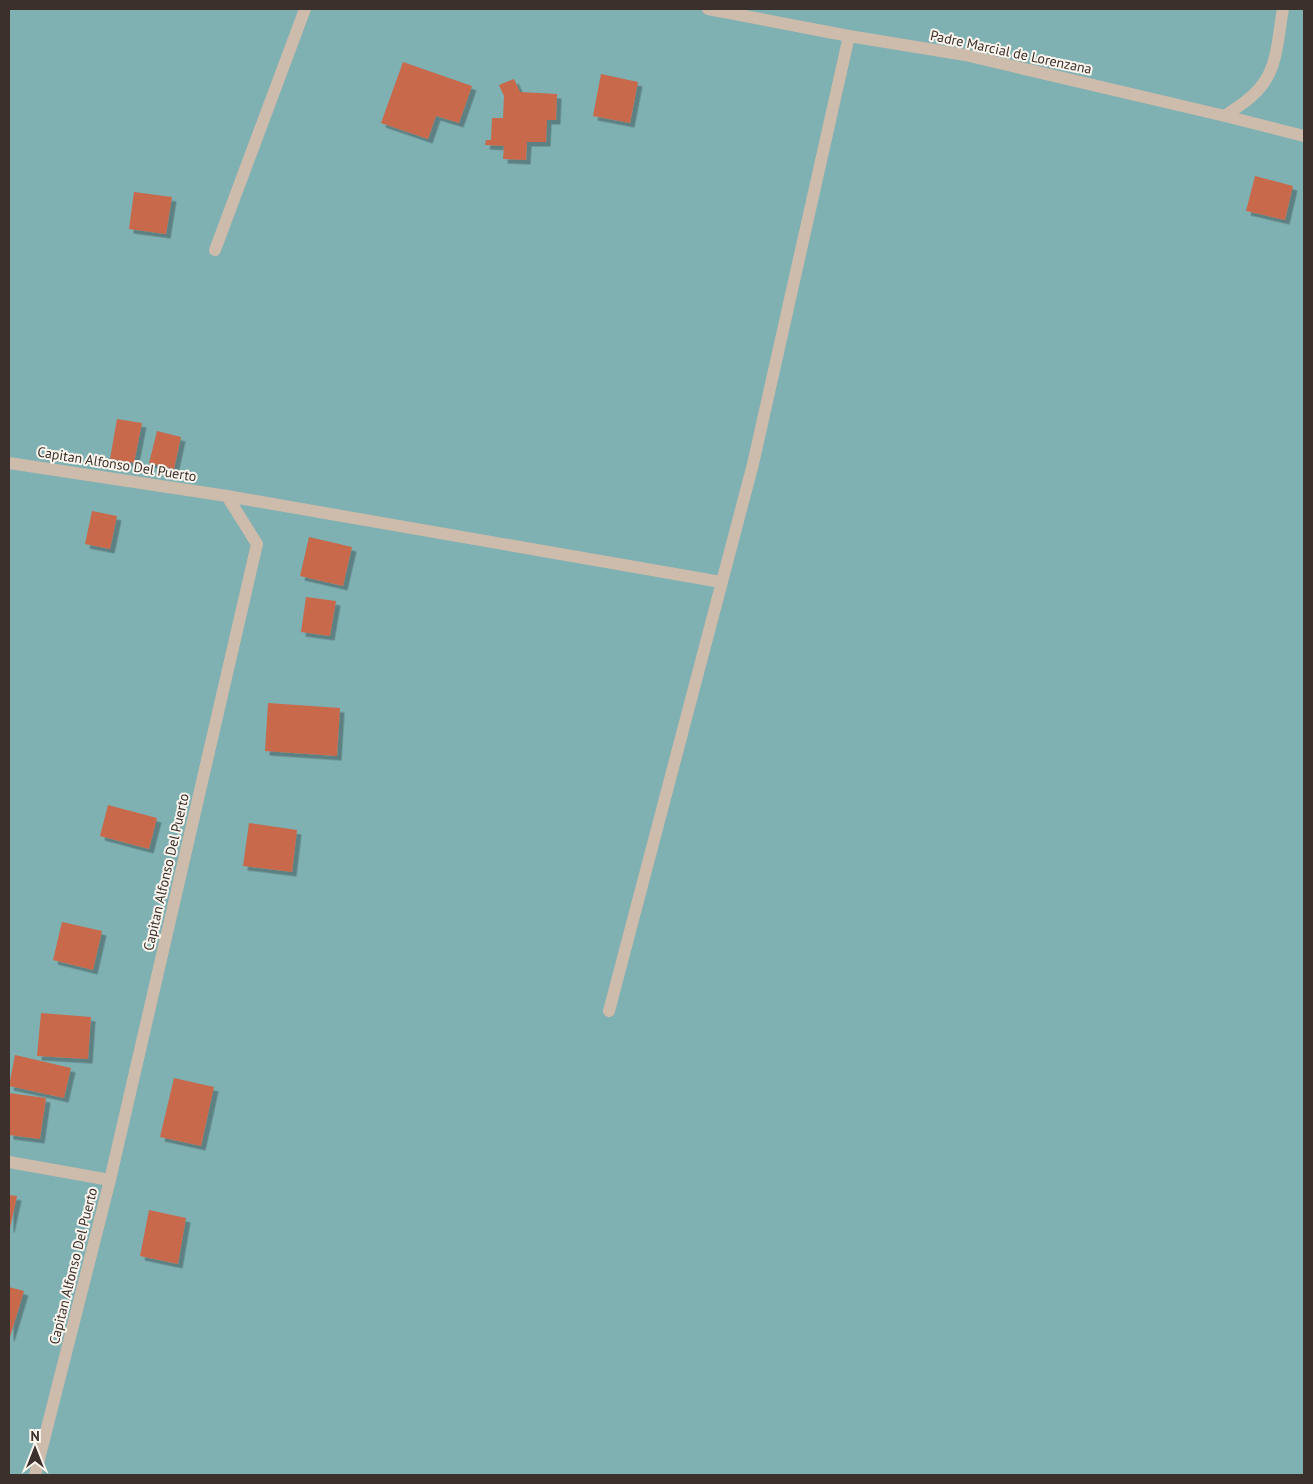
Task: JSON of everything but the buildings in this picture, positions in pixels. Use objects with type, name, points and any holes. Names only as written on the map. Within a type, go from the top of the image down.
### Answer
[{"type":"street","points":[[215,250],[305,9]]},
{"type":"street","name":"Padre Marcial de Lorenzana","points":[[708,9],[849,36],[965,55],[1304,136]]},
{"type":"street","points":[[1225,116],[1253,95],[1267,80],[1276,58],[1283,9]]},
{"type":"street","points":[[609,1011],[753,464],[849,36]]},
{"type":"street","name":"Capitan Alfonso Del Puerto","points":[[9,463],[227,496],[257,544],[110,1180],[35,1475]]},
{"type":"street","points":[[227,496],[722,582]]},
{"type":"street","points":[[9,1162],[110,1180]]},
{"type":"water","points":[[9,9],[1304,9],[1304,1475],[9,1475]]}]
